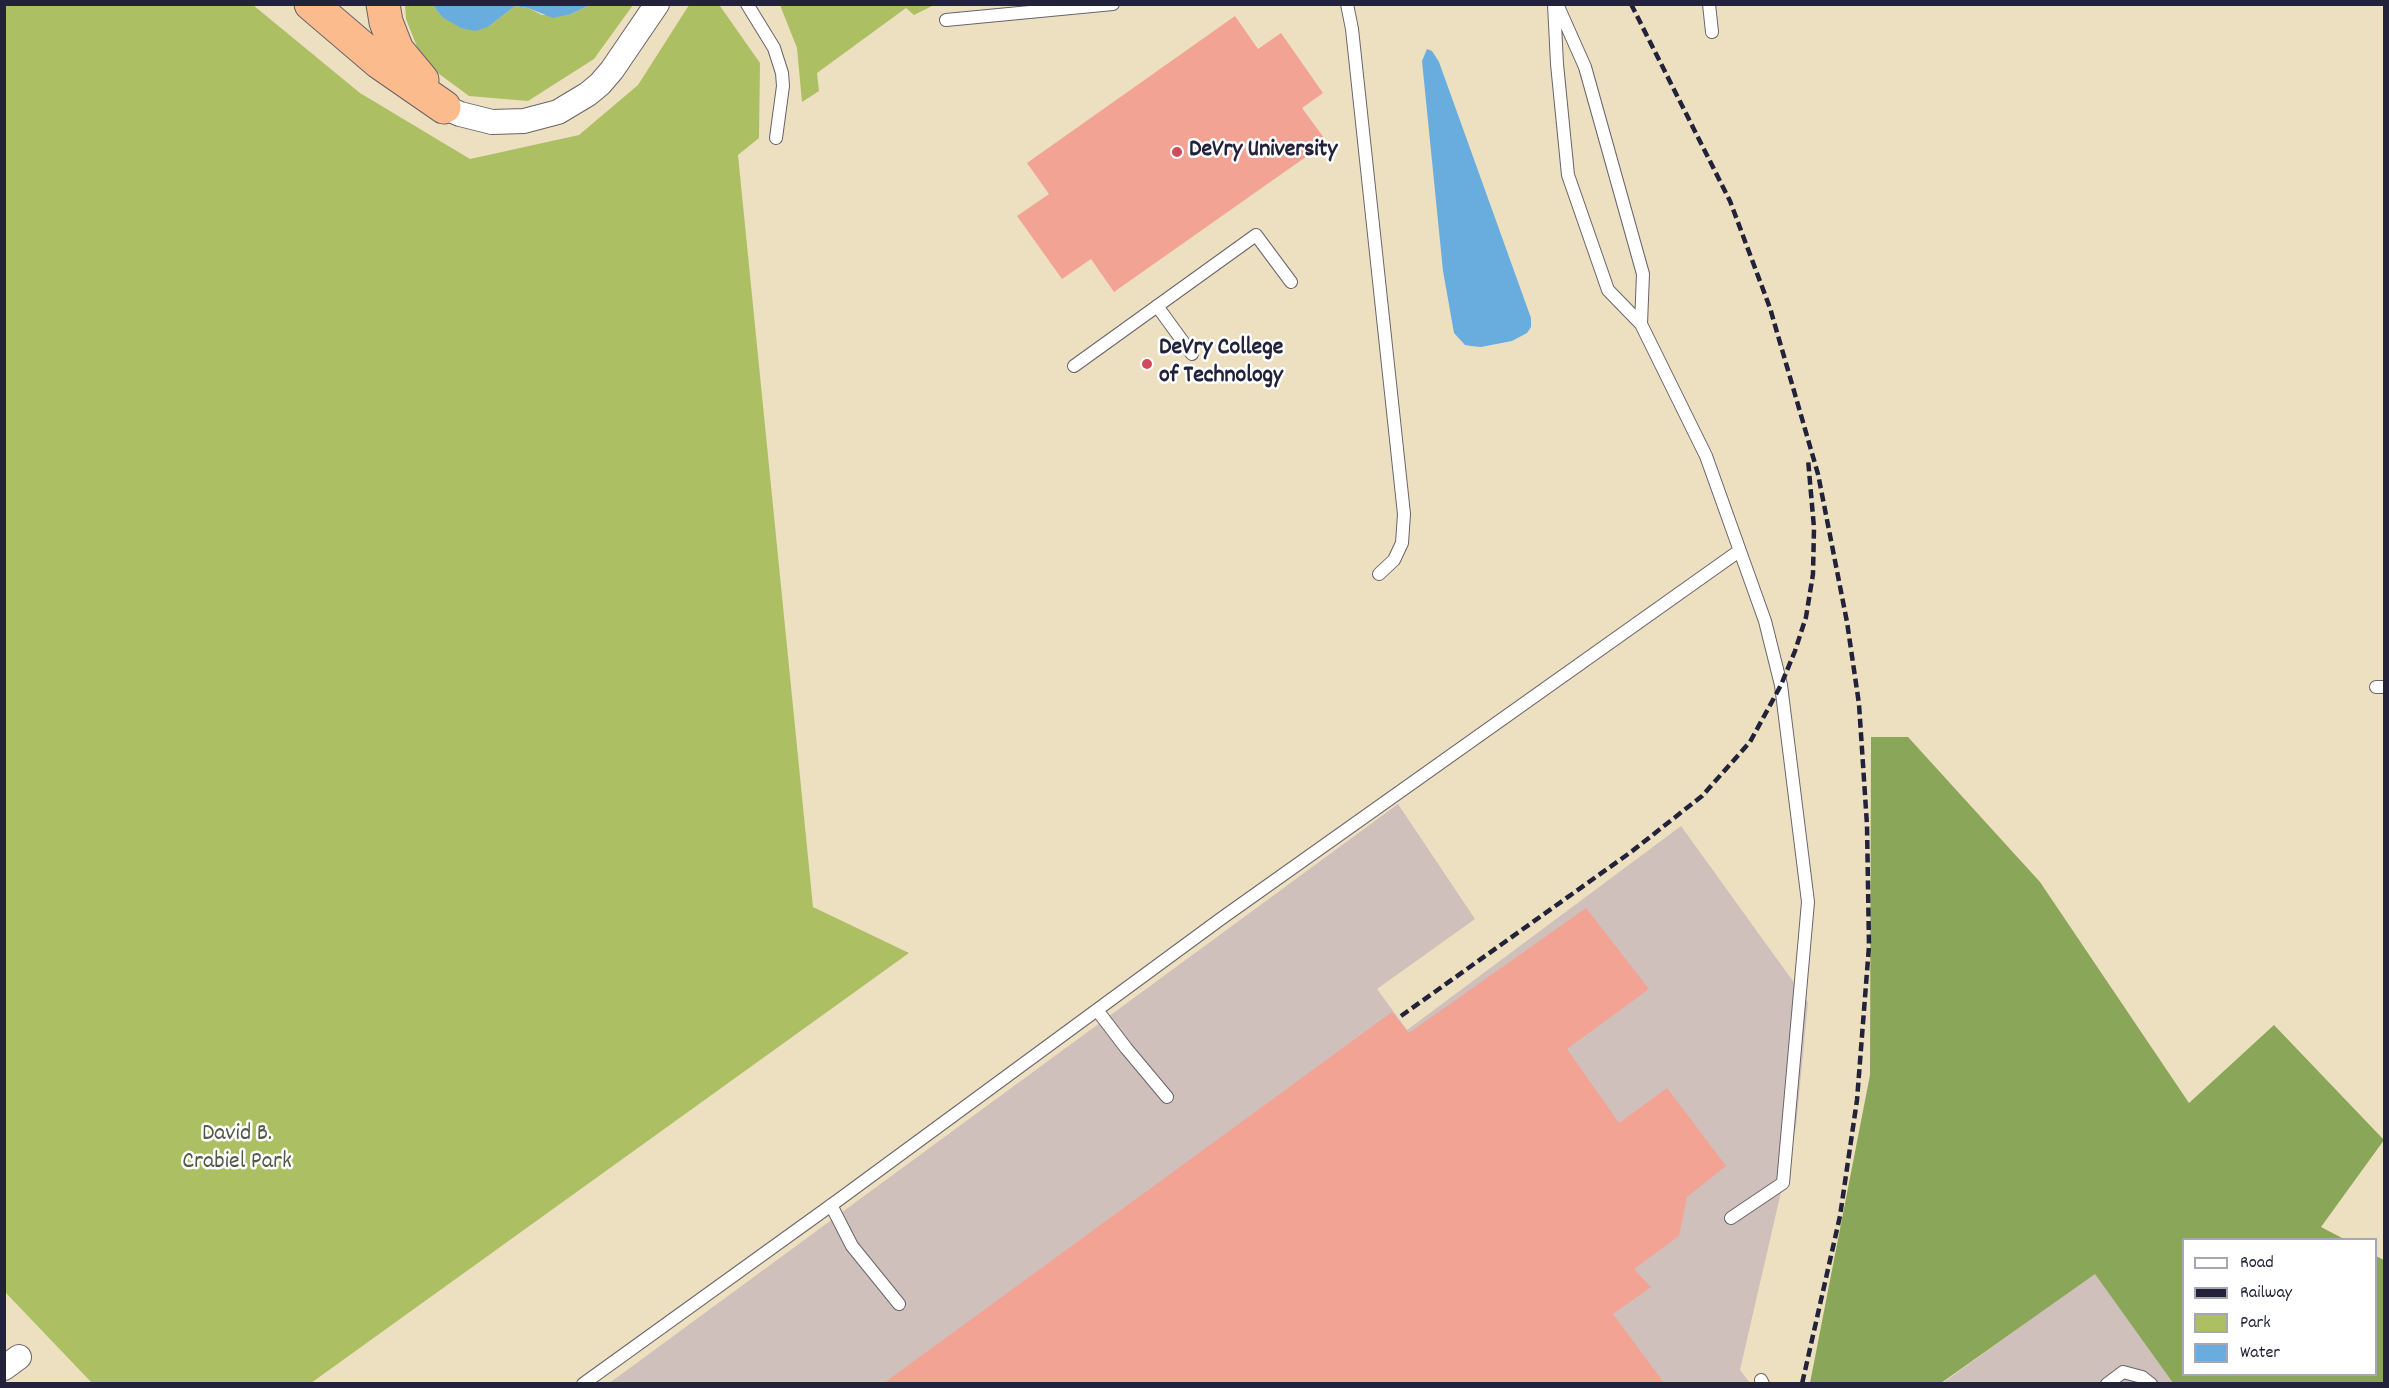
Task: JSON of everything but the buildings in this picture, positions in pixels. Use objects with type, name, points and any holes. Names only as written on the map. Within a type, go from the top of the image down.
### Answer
[{"type":"highway","points":[[311,4],[379,63],[444,107]]},
{"type":"highway","points":[[383,4],[386,22],[397,50],[444,107]]},
{"type":"street","points":[[444,107],[460,114],[492,122],[524,121],[558,112],[600,84],[657,4]]},
{"type":"lane","points":[[747,4],[774,48],[782,73],[783,86],[776,138]]},
{"type":"lane","points":[[946,20],[1113,4]]},
{"type":"lane","points":[[1347,4],[1352,29],[1404,514],[1402,543],[1394,560],[1379,573]]},
{"type":"lane","points":[[1555,4],[1557,64],[1568,175],[1608,290],[1641,324],[1706,456],[1765,621],[1781,685],[1808,902],[1783,1183],[1731,1218]]},
{"type":"lane","points":[[1555,4],[1585,67],[1643,274],[1641,324]]},
{"type":"lane","points":[[1709,4],[1712,32]]},
{"type":"lane","points":[[1074,366],[1256,235],[1291,282]]},
{"type":"lane","points":[[1157,306],[1192,354]]},
{"type":"lane","points":[[583,1383],[1232,912],[1739,551]]},
{"type":"lane","points":[[1097,1010],[1167,1097]]},
{"type":"lane","points":[[831,1205],[852,1246],[899,1304]]},
{"type":"lane","points":[[2107,1383],[2123,1372],[2142,1377],[2151,1383]]},
{"type":"shaded area","points":[[1398,804],[1475,919],[1377,989],[1407,1030],[1681,826],[1808,1002],[1796,1127],[1740,1370],[1750,1383],[608,1384]]},
{"type":"shaded area","points":[[2095,1273],[2173,1383],[1941,1384]]},
{"type":"green space","name":"David B. Crabiel Park","points":[[5,4],[253,5],[360,93],[470,159],[579,135],[638,85],[689,5],[720,6],[760,63],[759,138],[738,155],[813,907],[909,953],[311,1383],[92,1383],[5,1292]]},
{"type":"green space","points":[[405,5],[433,5],[442,17],[488,27],[515,6],[528,8],[542,15],[571,14],[590,5],[633,5],[594,59],[528,101],[469,96],[423,62],[406,19]]},
{"type":"green space","points":[[780,5],[934,5],[914,15],[906,8],[817,73],[819,91],[802,102],[797,48]]},
{"type":"green space","points":[[1871,737],[1908,737],[2040,882],[2189,1103],[2274,1025],[2384,1140],[2321,1227],[2342,1238],[2182,1238],[2182,1376],[2377,1376],[2377,1256],[2384,1260],[2384,1383],[2173,1383],[2095,1274],[1941,1383],[1810,1383],[1870,1075]]},
{"type":"water","points":[[433,5],[590,5],[571,14],[553,18],[528,8],[515,6],[488,27],[475,31],[461,28],[442,17]]},
{"type":"water","points":[[1427,49],[1432,51],[1439,62],[1531,318],[1531,327],[1527,333],[1512,341],[1481,347],[1471,346],[1465,345],[1454,333],[1443,271],[1422,61]]},
{"type":"railway","points":[[1631,4],[1730,201],[1770,308],[1818,474],[1847,622],[1859,704],[1867,825],[1869,946],[1857,1100],[1840,1216],[1802,1384]]},
{"type":"railway","points":[[1401,1016],[1631,852],[1702,796],[1750,742],[1781,685],[1806,617],[1813,574],[1814,528],[1808,459]]},
{"type":"place","name":"DeVry University","points":[[1177,152]]},
{"type":"place","name":"DeVry College of Technology","points":[[1147,364]]}]
